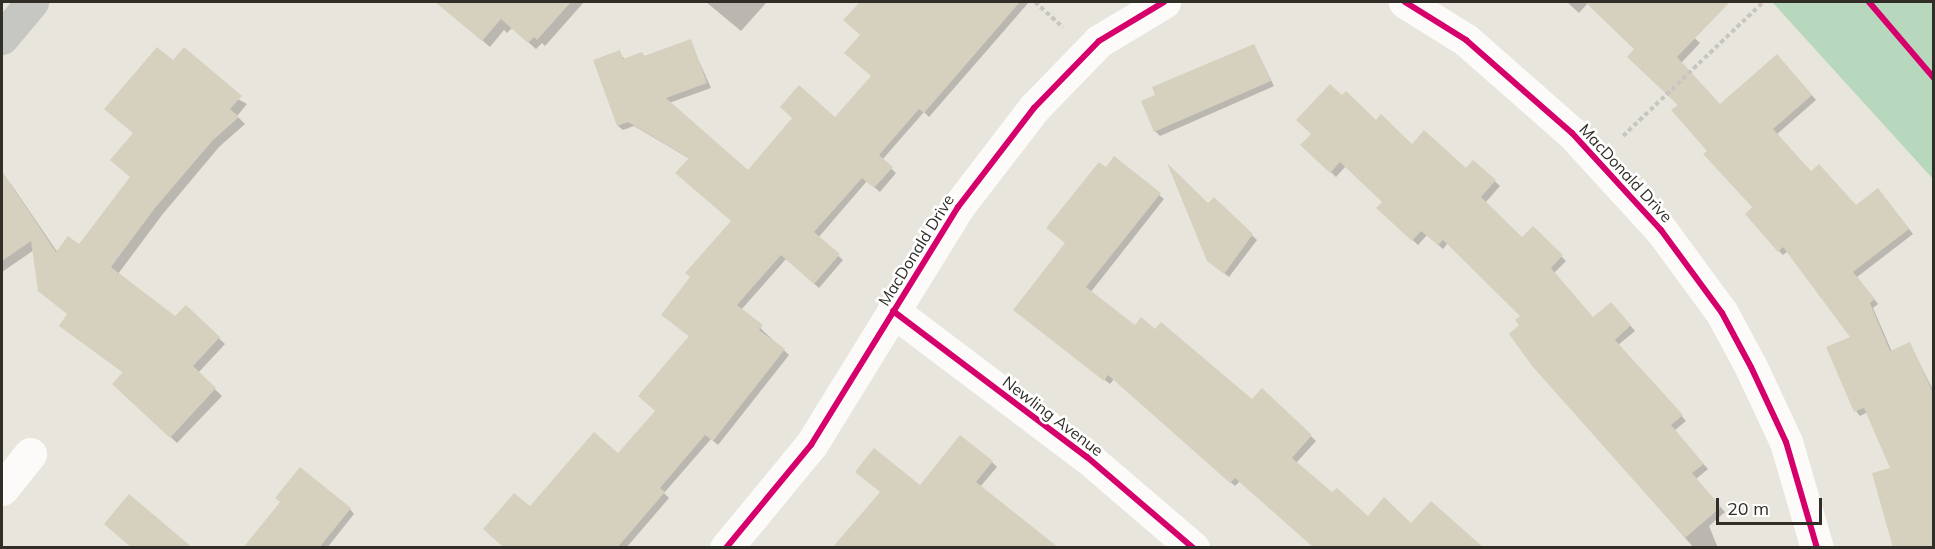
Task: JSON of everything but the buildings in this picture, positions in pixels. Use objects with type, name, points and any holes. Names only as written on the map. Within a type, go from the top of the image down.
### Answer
[{"type":"street","points":[[2,38],[32,2]]},
{"type":"street","name":"MacDonald Drive","points":[[726,548],[811,445],[958,207],[1034,108],[1099,41],[1164,2]]},
{"type":"street","name":"MacDonald Drive","points":[[1405,2],[1466,40],[1563,126],[1661,230],[1722,313],[1751,367],[1786,442],[1817,548]]},
{"type":"street","name":"Newling Avenue","points":[[893,311],[1087,457],[1193,548]]},
{"type":"street","points":[[2,489],[30,454]]},
{"type":"path","points":[[1035,2],[1071,34]]},
{"type":"path","points":[[1614,145],[1763,2]]},
{"type":"green space","points":[[1771,2],[1933,2],[1933,179],[1774,4]]},
{"type":"cycle path","points":[[726,548],[811,445],[958,207],[1034,108],[1099,41],[1164,2]]},
{"type":"cycle path","points":[[1405,2],[1466,40],[1572,133],[1661,230],[1722,313],[1751,367],[1786,442],[1817,548]]},
{"type":"cycle path","points":[[1869,2],[1934,78]]},
{"type":"cycle path","points":[[893,311],[1087,457],[1193,548]]}]
